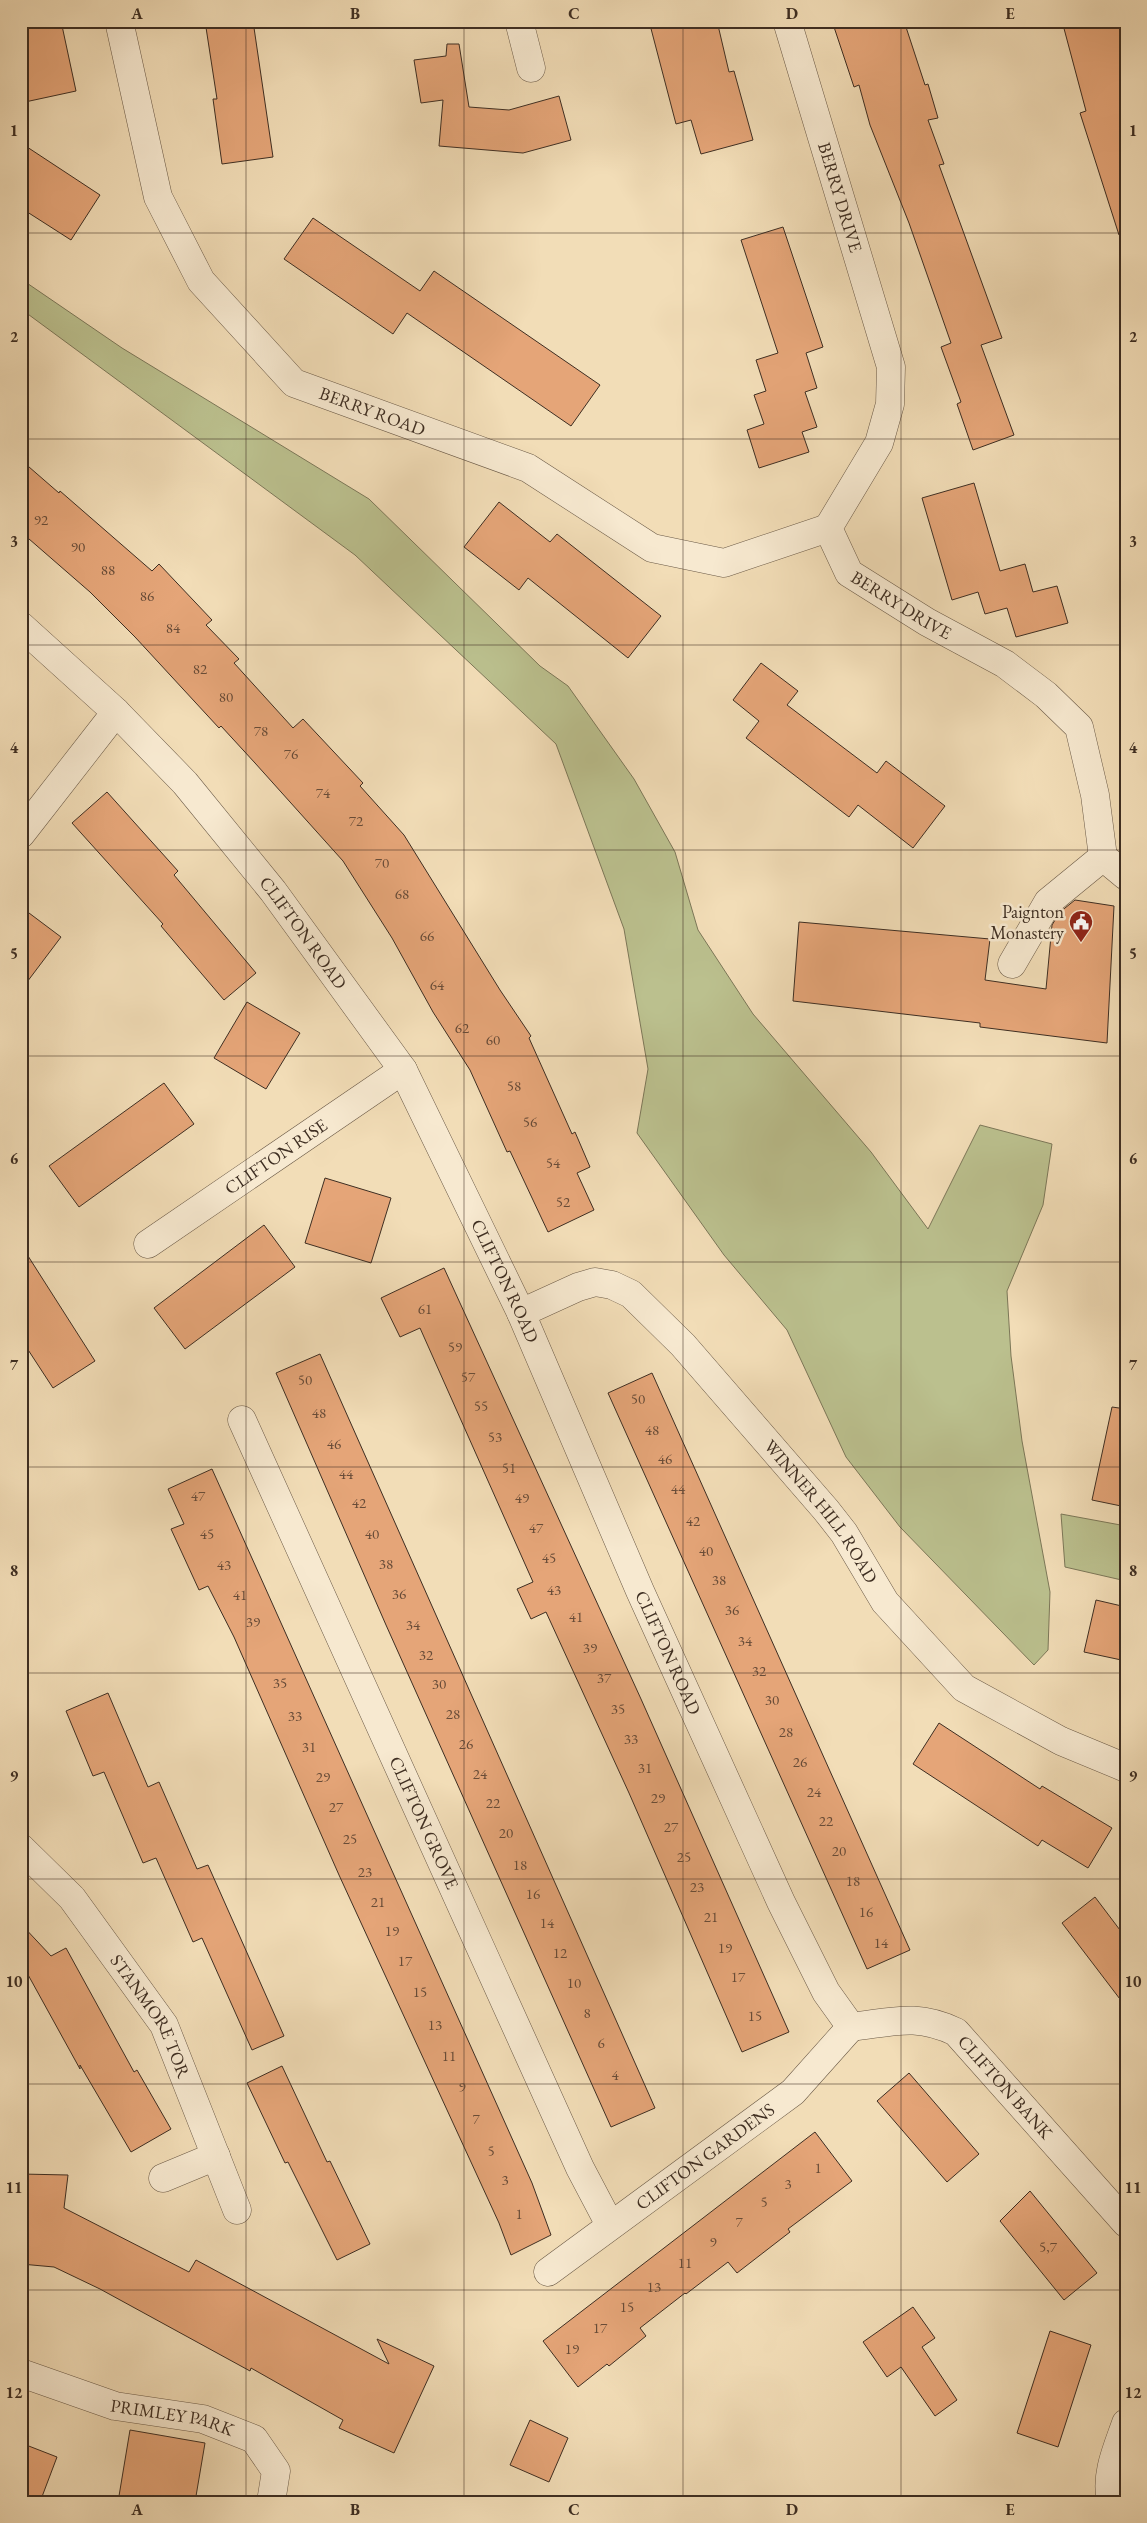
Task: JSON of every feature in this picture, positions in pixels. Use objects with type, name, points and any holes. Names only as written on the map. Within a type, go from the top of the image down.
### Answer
[{"type":"street","name":"BERRY ROAD","points":[[119,21],[158,197],[201,281],[294,383],[528,468],[652,548],[724,563],[828,528]]},
{"type":"street","points":[[519,21],[531,68]]},
{"type":"street","name":"BERRY DRIVE","points":[[787,21],[891,367],[890,404],[879,443],[828,528],[849,573],[927,622],[1005,664],[1046,695],[1079,727],[1095,795],[1103,858]]},
{"type":"street","name":"CLIFTON ROAD","points":[[21,626],[116,712],[185,783],[273,891],[403,1070],[521,1314],[636,1582],[781,1902],[826,1992],[851,2027]]},
{"type":"street","points":[[21,834],[116,712]]},
{"type":"street","points":[[1012,964],[1048,902],[1103,858],[1126,876]]},
{"type":"street","name":"CLIFTON RISE","points":[[148,1244],[403,1070]]},
{"type":"street","name":"WINNER HILL ROAD","points":[[521,1314],[578,1286],[595,1282],[612,1285],[630,1294],[683,1345],[826,1510],[844,1533],[885,1602],[964,1688],[1061,1741],[1126,1768]]},
{"type":"street","name":"CLIFTON GROVE","points":[[242,1420],[580,2168],[610,2225]]},
{"type":"street","name":"STANMORE TOR","points":[[21,1848],[72,1898],[164,2025],[237,2210]]},
{"type":"street","name":"CLIFTON BANK","points":[[851,2027],[918,2019],[938,2024],[956,2032],[1126,2223]]},
{"type":"street","name":"CLIFTON GARDENS","points":[[548,2272],[793,2092],[851,2027]]},
{"type":"street","points":[[163,2178],[216,2156]]},
{"type":"street","name":"PRIMLEY PARK","points":[[21,2372],[115,2406],[203,2419],[254,2439],[276,2471],[271,2502]]},
{"type":"street","points":[[1111,2502],[1108,2488],[1112,2461],[1126,2423]]},
{"type":"green space","points":[[21,279],[122,348],[369,499],[540,666],[568,686],[634,779],[675,852],[698,930],[753,1014],[871,1152],[928,1229],[980,1125],[1052,1144],[1043,1205],[1007,1291],[1011,1356],[1022,1441],[1050,1592],[1048,1650],[1034,1665],[900,1527],[846,1457],[787,1330],[724,1255],[637,1133],[648,1069],[624,929],[556,744],[355,555],[21,309]]},
{"type":"green space","points":[[1061,1514],[1126,1526],[1126,1581],[1065,1567]]},
{"type":"building","points":[[21,21],[61,21],[76,91],[25,102],[21,83]]},
{"type":"building","points":[[205,21],[253,21],[273,157],[222,164],[213,99],[217,99]]},
{"type":"building","points":[[649,21],[717,21],[729,72],[734,71],[753,140],[701,154],[691,120],[676,124]]},
{"type":"building","points":[[832,21],[904,21],[925,85],[928,84],[938,118],[928,120],[944,164],[939,165],[1002,338],[981,345],[1014,435],[973,450],[957,404],[961,402],[941,347],[951,343],[909,223],[870,125],[859,85],[854,87]]},
{"type":"building","points":[[1062,21],[1120,21],[1126,41],[1126,234],[1119,235],[1080,113],[1086,111]]},
{"type":"building","points":[[447,44],[459,44],[469,107],[509,110],[559,96],[571,140],[523,153],[439,146],[443,100],[421,103],[414,60],[446,56]]},
{"type":"building","points":[[21,143],[100,195],[71,240],[21,208]]},
{"type":"building","points":[[313,218],[420,291],[434,271],[600,385],[571,426],[407,313],[393,334],[284,259]]},
{"type":"building","points":[[783,227],[823,347],[806,353],[817,388],[805,392],[817,427],[802,432],[809,452],[759,468],[747,430],[764,424],[754,395],[766,391],[756,360],[778,353],[741,240]]},
{"type":"building","points":[[21,460],[59,493],[60,491],[152,571],[159,564],[212,620],[206,625],[239,659],[234,663],[293,728],[303,719],[363,783],[360,786],[404,835],[500,990],[531,1036],[529,1038],[572,1134],[575,1132],[590,1167],[577,1173],[594,1210],[548,1232],[510,1151],[507,1152],[470,1070],[433,1012],[392,938],[343,861],[221,726],[219,728],[135,637],[90,592],[21,532]]},
{"type":"building","points":[[974,483],[1000,571],[1025,564],[1033,592],[1057,586],[1068,623],[1016,637],[1007,608],[985,614],[978,592],[952,600],[922,498]]},
{"type":"building","points":[[499,502],[550,542],[557,534],[661,616],[628,658],[528,578],[519,590],[464,547]]},
{"type":"building","points":[[761,663],[798,691],[787,705],[877,773],[886,761],[945,806],[913,848],[858,805],[849,817],[746,738],[759,721],[733,700]]},
{"type":"building","points":[[107,792],[178,871],[174,875],[256,973],[224,1000],[161,926],[163,924],[72,823]]},
{"type":"building","points":[[1075,900],[1114,906],[1107,1043],[980,1027],[980,1023],[793,1001],[799,922],[990,939],[985,980],[1046,989],[1052,925],[1060,912]]},
{"type":"building","points":[[21,907],[61,937],[21,990]]},
{"type":"building","points":[[247,1002],[300,1033],[266,1089],[214,1058]]},
{"type":"building","points":[[164,1083],[194,1124],[79,1207],[49,1166]]},
{"type":"building","points":[[325,1178],[391,1198],[371,1263],[305,1243]]},
{"type":"building","points":[[264,1225],[295,1267],[185,1349],[154,1308]]},
{"type":"building","points":[[21,1245],[95,1361],[53,1388],[21,1339]]},
{"type":"building","points":[[444,1268],[641,1699],[789,2032],[742,2052],[629,1793],[546,1612],[531,1619],[517,1589],[533,1582],[420,1328],[400,1337],[381,1298]]},
{"type":"building","points":[[320,1354],[655,2108],[611,2127],[386,1625],[276,1373]]},
{"type":"building","points":[[652,1373],[910,1950],[867,1969],[608,1393]]},
{"type":"building","points":[[1112,1407],[1126,1409],[1126,1507],[1092,1500]]},
{"type":"building","points":[[212,1469],[532,2183],[551,2235],[511,2255],[499,2223],[339,1875],[234,1637],[208,1586],[199,1590],[171,1529],[184,1524],[168,1489]]},
{"type":"building","points":[[1096,1600],[1126,1607],[1126,1661],[1084,1652]]},
{"type":"building","points":[[108,1693],[148,1787],[159,1782],[197,1869],[208,1865],[284,2036],[252,2050],[202,1938],[193,1942],[156,1858],[143,1863],[104,1772],[93,1776],[66,1711]]},
{"type":"building","points":[[939,1723],[1040,1789],[1042,1786],[1112,1828],[1088,1868],[1042,1840],[1038,1846],[913,1764]]},
{"type":"building","points":[[1095,1897],[1126,1938],[1126,2007],[1062,1923]]},
{"type":"building","points":[[21,1924],[51,1956],[66,1948],[134,2072],[137,2070],[171,2129],[131,2152],[80,2065],[80,2069],[21,1962]]},
{"type":"building","points":[[282,2066],[327,2162],[330,2161],[370,2244],[337,2260],[288,2162],[285,2163],[247,2083]]},
{"type":"building","points":[[909,2073],[979,2154],[947,2182],[877,2101]]},
{"type":"building","points":[[815,2132],[852,2181],[788,2229],[790,2232],[737,2273],[728,2262],[685,2293],[640,2328],[646,2336],[609,2366],[607,2364],[578,2387],[543,2341]]},
{"type":"building","points":[[21,2174],[68,2175],[64,2208],[189,2272],[196,2260],[389,2364],[377,2339],[434,2366],[394,2453],[339,2428],[343,2420],[251,2368],[250,2371],[100,2289],[54,2267],[21,2264]]},
{"type":"building","points":[[1030,2191],[1097,2273],[1064,2300],[1000,2221]]},
{"type":"building","points":[[913,2307],[935,2338],[922,2347],[957,2400],[935,2416],[901,2367],[887,2377],[863,2342]]},
{"type":"building","points":[[1050,2331],[1091,2345],[1058,2447],[1017,2433]]},
{"type":"building","points":[[530,2420],[568,2438],[549,2482],[510,2465]]},
{"type":"building","points":[[130,2430],[205,2443],[195,2502],[118,2502]]},
{"type":"building","points":[[21,2443],[57,2457],[40,2502],[21,2502]]},
{"type":"place","name":"Paignton Monastery","points":[[1081,943]]}]
